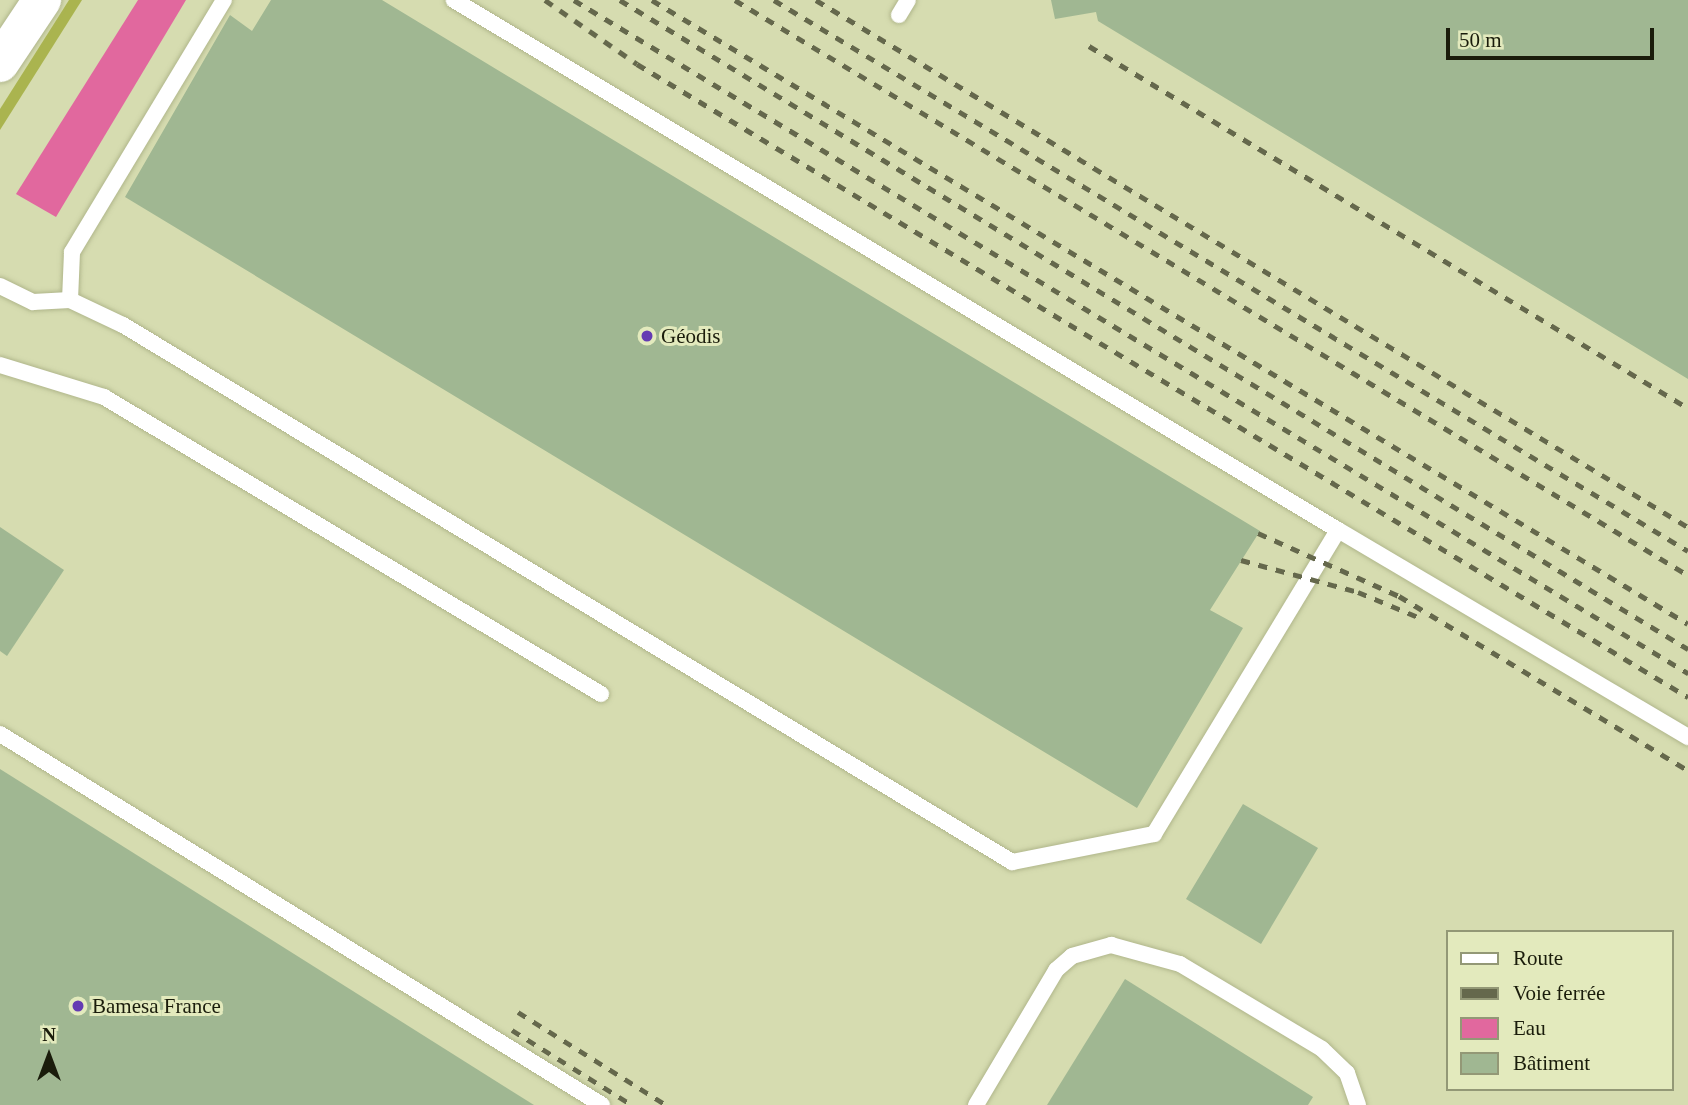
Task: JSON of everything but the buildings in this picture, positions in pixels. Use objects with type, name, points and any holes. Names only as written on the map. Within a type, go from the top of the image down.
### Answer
[{"type":"main road","points":[[0,63],[42,0]]},
{"type":"lane","points":[[69,300],[72,252],[224,0]]},
{"type":"lane","points":[[454,0],[1688,737]]},
{"type":"lane","points":[[899,15],[908,0]]},
{"type":"lane","points":[[0,286],[33,302],[69,300],[123,325],[1012,862],[1154,834],[1338,530]]},
{"type":"lane","points":[[0,365],[104,397],[601,694]]},
{"type":"lane","points":[[0,734],[602,1105]]},
{"type":"lane","points":[[976,1105],[1056,970],[1072,956],[1111,945],[1180,964],[1322,1049],[1347,1073],[1358,1105]]},
{"type":"green space","points":[[69,0],[82,0],[0,130],[0,109]]},
{"type":"water","points":[[138,0],[186,0],[56,217],[16,194]]},
{"type":"railway","points":[[545,0],[637,64],[1688,697]]},
{"type":"railway","points":[[574,0],[1688,673]]},
{"type":"railway","points":[[620,0],[1688,649]]},
{"type":"railway","points":[[652,0],[1688,624]]},
{"type":"railway","points":[[735,0],[1688,575]]},
{"type":"railway","points":[[774,0],[1688,551]]},
{"type":"railway","points":[[816,0],[1688,527]]},
{"type":"railway","points":[[1089,46],[1688,408]]},
{"type":"railway","points":[[1258,533],[1399,596],[1688,770]]},
{"type":"railway","points":[[1241,560],[1358,592],[1418,617]]},
{"type":"railway","points":[[518,1012],[666,1105]]},
{"type":"railway","points":[[512,1030],[632,1105]]},
{"type":"place","name":"Géodis","points":[[647,336]]},
{"type":"place","name":"Bamesa France","points":[[78,1006]]}]
